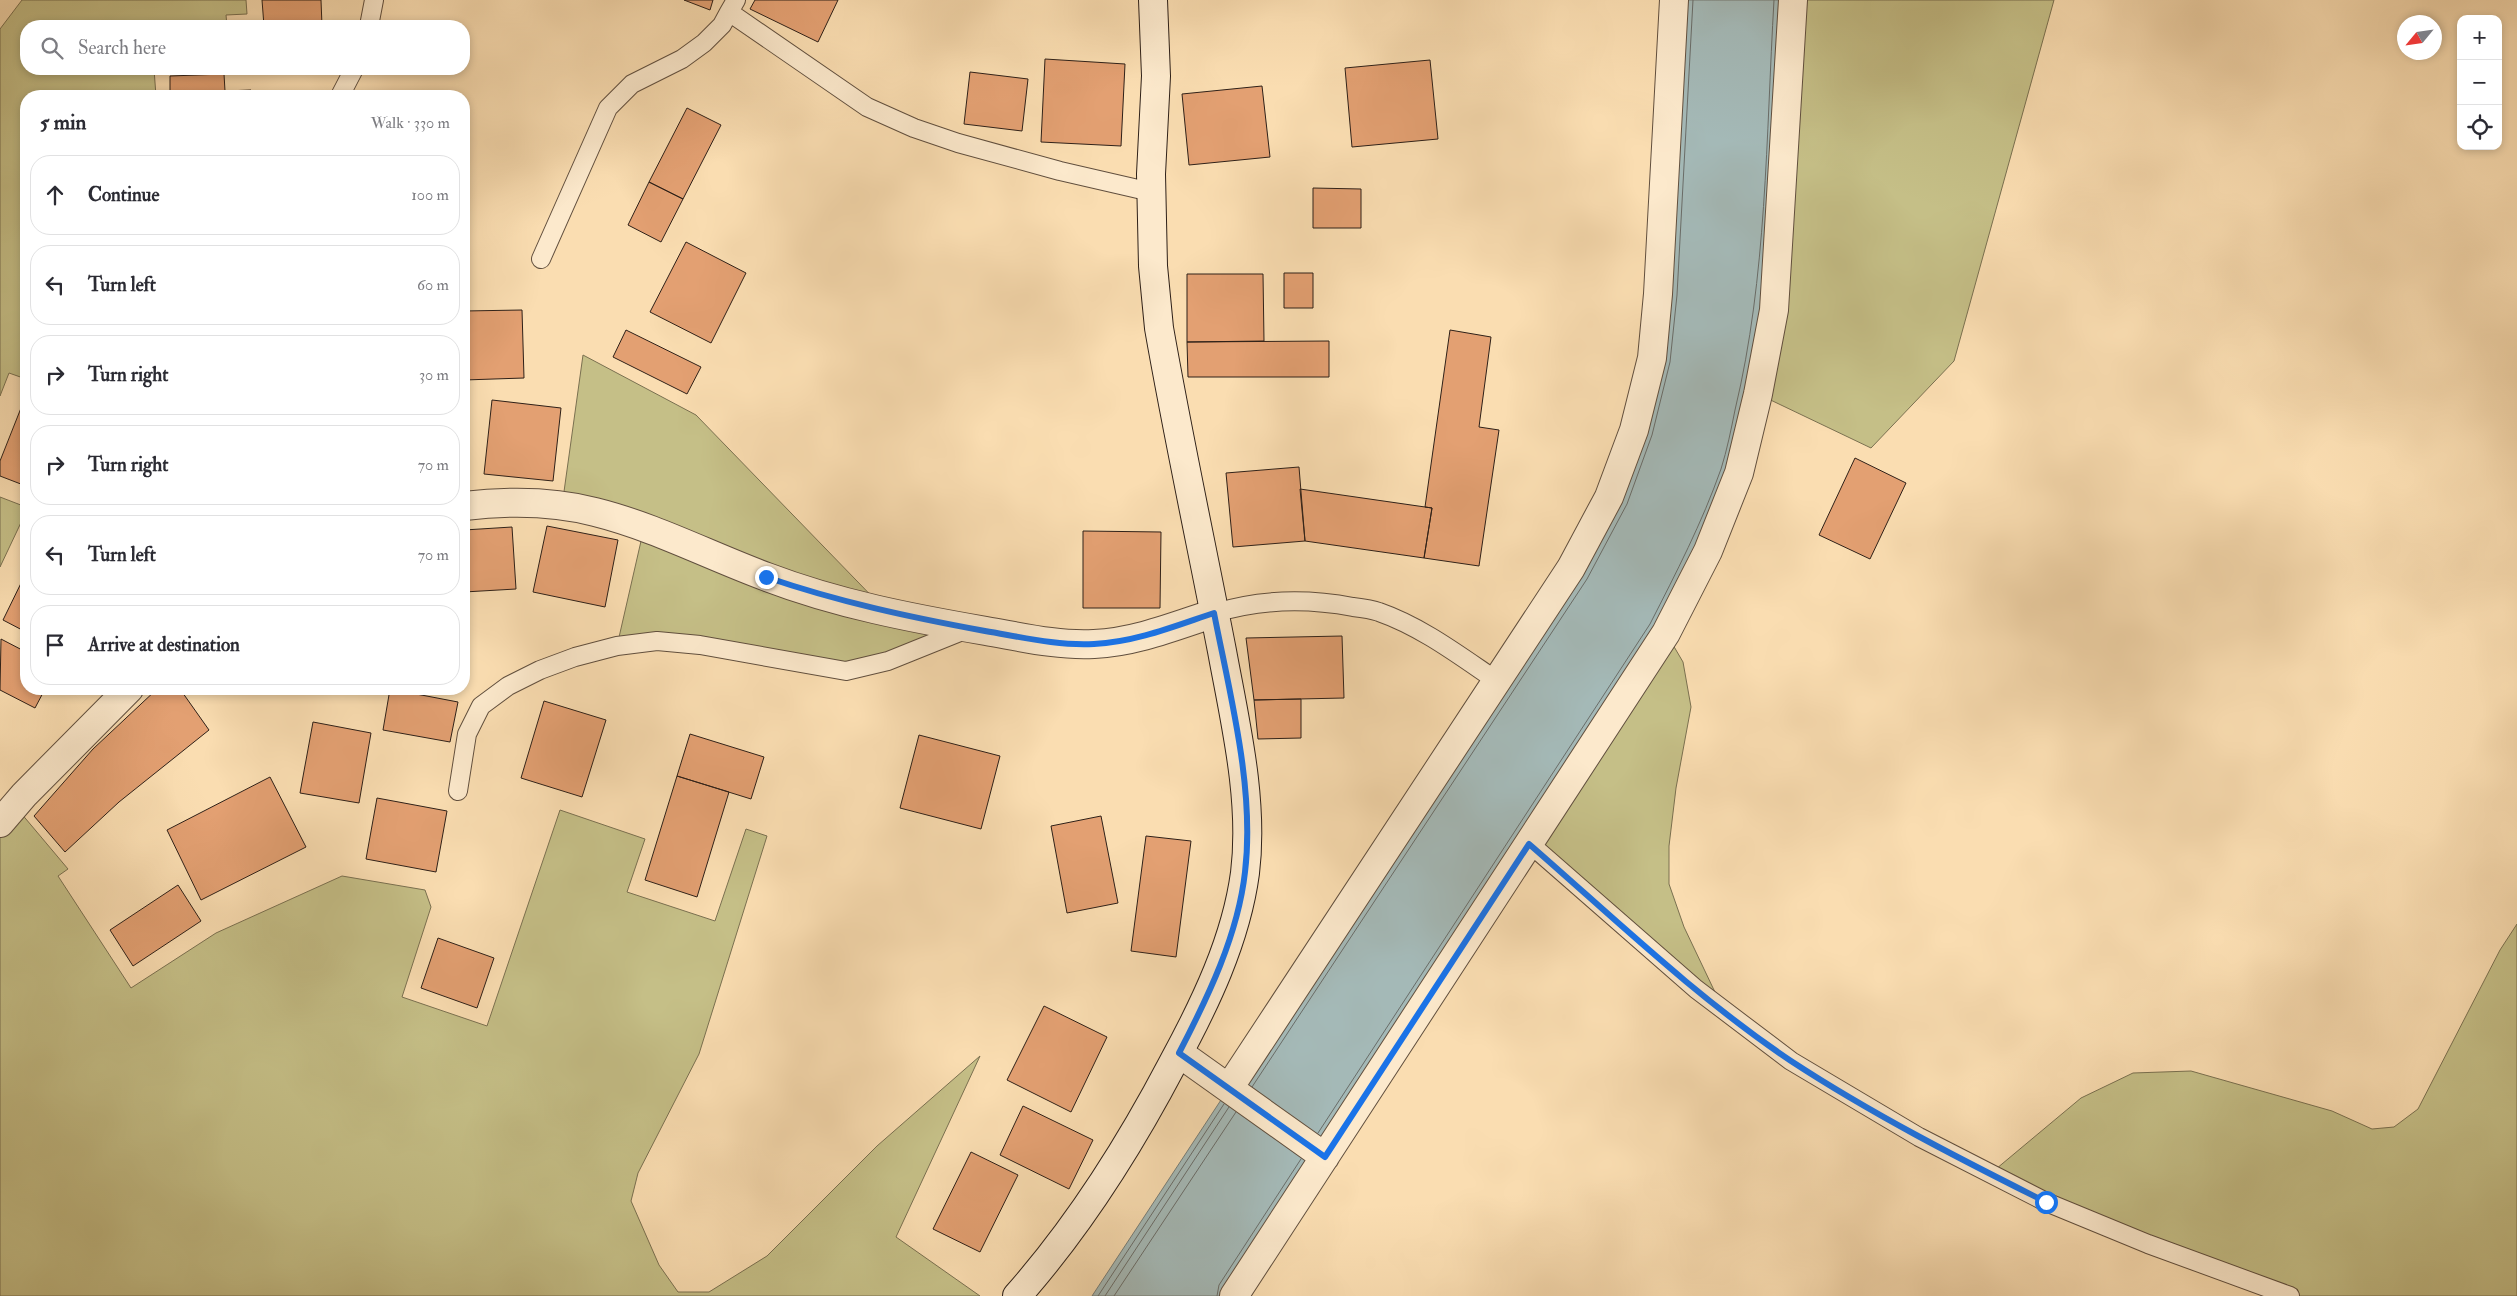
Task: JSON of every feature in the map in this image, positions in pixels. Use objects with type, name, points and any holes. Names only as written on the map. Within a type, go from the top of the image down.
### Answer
[{"type":"street","points":[[1017,1296],[1038,1273],[1095,1194],[1146,1114],[1179,1053],[1216,975],[1237,916],[1245,872],[1247,835],[1244,783],[1214,613],[1175,419],[1159,328],[1153,266],[1152,192],[1156,76],[1153,0]]},
{"type":"street","points":[[1239,1096],[1497,681],[1571,568],[1609,498],[1634,430],[1652,358],[1658,294],[1674,0]]},
{"type":"street","points":[[1234,1296],[1666,633],[1708,551],[1739,473],[1758,394],[1774,310],[1793,0]]},
{"type":"street","points":[[470,505],[490,503],[545,503],[595,512],[656,532],[766,577],[820,596],[888,613],[1046,642],[1093,644],[1136,638],[1214,613]]},
{"type":"street","points":[[0,823],[123,695]]},
{"type":"street","points":[[1179,1053],[1325,1157]]},
{"type":"lane","points":[[370,20],[374,0]]},
{"type":"lane","points":[[541,259],[608,108],[632,84],[682,58],[704,43],[722,24],[732,6],[867,107],[914,128],[958,143],[1032,163],[1152,192]]},
{"type":"lane","points":[[343,90],[351,75]]},
{"type":"lane","points":[[1214,613],[1241,605],[1282,600],[1327,602],[1379,611],[1427,634],[1497,681]]},
{"type":"lane","points":[[458,791],[467,734],[481,706],[508,686],[540,670],[575,657],[617,646],[657,641],[700,645],[846,670],[888,661],[971,628]]},
{"type":"lane","points":[[1529,844],[1696,989],[1784,1055],[1919,1137],[2046,1202],[2148,1244],[2290,1296]]},
{"type":"shaded area","points":[[22,0],[246,0],[247,14],[226,15],[226,20],[20,20],[20,75],[154,75],[156,90],[20,90],[20,377],[9,373],[0,396],[0,29]]},
{"type":"shaded area","points":[[1793,0],[2054,0],[1954,361],[1871,448],[1758,394]]},
{"type":"shaded area","points":[[583,355],[696,415],[888,613],[971,628],[846,671],[700,645],[617,646],[644,528],[562,506]]},
{"type":"shaded area","points":[[0,497],[20,505],[20,525],[0,567]]},
{"type":"shaded area","points":[[1666,633],[1683,662],[1691,707],[1676,788],[1669,846],[1669,884],[1684,927],[1723,1009],[1529,843]]},
{"type":"shaded area","points":[[15,806],[68,869],[58,876],[131,988],[216,933],[342,876],[425,890],[431,907],[402,997],[487,1026],[560,810],[645,839],[627,892],[715,921],[746,829],[767,836],[699,1054],[638,1173],[631,1201],[659,1265],[678,1292],[709,1292],[767,1256],[877,1146],[980,1056],[896,1237],[980,1296],[0,1296],[0,823]]},
{"type":"shaded area","points":[[2517,924],[2517,1296],[2290,1296],[1990,1174],[2081,1098],[2133,1073],[2191,1071],[2332,1111],[2372,1129],[2394,1127],[2418,1109],[2500,950]]},
{"type":"water","points":[[1674,0],[1793,0],[1774,310],[1708,551],[1234,1296],[1092,1296],[1571,568],[1634,430]]},
{"type":"building","points":[[262,0],[321,0],[322,20],[264,20]]},
{"type":"building","points":[[684,0],[713,0],[710,10]]},
{"type":"building","points":[[755,0],[838,0],[818,42],[750,9]]},
{"type":"building","points":[[1045,59],[1125,64],[1121,146],[1041,142]]},
{"type":"building","points":[[1430,60],[1438,139],[1352,147],[1345,68]]},
{"type":"building","points":[[970,72],[1028,79],[1022,131],[964,124]]},
{"type":"building","points":[[224,75],[225,90],[170,90],[170,76]]},
{"type":"building","points":[[1262,86],[1270,157],[1189,165],[1182,94]]},
{"type":"building","points":[[687,108],[721,125],[683,199],[649,182]]},
{"type":"building","points":[[649,182],[683,199],[661,242],[628,225]]},
{"type":"building","points":[[1313,188],[1361,189],[1361,228],[1313,228]]},
{"type":"building","points":[[686,242],[746,273],[711,343],[650,312]]},
{"type":"building","points":[[1284,273],[1313,273],[1313,308],[1284,308]]},
{"type":"building","points":[[1187,274],[1263,274],[1264,341],[1187,342]]},
{"type":"building","points":[[522,310],[524,378],[470,380],[470,311]]},
{"type":"building","points":[[626,330],[701,367],[687,394],[613,357]]},
{"type":"building","points":[[1450,330],[1491,337],[1479,427],[1499,430],[1479,566],[1424,558],[1432,508],[1425,507]]},
{"type":"building","points":[[1329,341],[1329,377],[1188,377],[1187,342]]},
{"type":"building","points":[[492,400],[561,408],[553,481],[484,474]]},
{"type":"building","points":[[20,411],[20,484],[0,476],[0,461]]},
{"type":"building","points":[[1855,458],[1906,483],[1870,559],[1819,535]]},
{"type":"building","points":[[1299,467],[1305,541],[1233,547],[1226,473]]},
{"type":"building","points":[[1300,489],[1432,508],[1424,558],[1305,541]]},
{"type":"building","points":[[547,526],[618,540],[605,607],[533,592]]},
{"type":"building","points":[[512,527],[516,589],[470,592],[470,530]]},
{"type":"building","points":[[1083,531],[1161,532],[1160,608],[1083,608]]},
{"type":"building","points":[[20,585],[20,629],[3,620]]},
{"type":"building","points":[[1342,636],[1344,698],[1254,700],[1246,638]]},
{"type":"building","points":[[1,639],[20,649],[20,695],[42,695],[35,708],[0,690]]},
{"type":"building","points":[[151,695],[184,695],[209,730],[119,802],[65,852],[34,816],[93,749]]},
{"type":"building","points":[[389,695],[421,695],[458,702],[450,742],[383,730]]},
{"type":"building","points":[[1301,699],[1301,738],[1258,739],[1254,700]]},
{"type":"building","points":[[544,701],[606,720],[582,797],[521,778]]},
{"type":"building","points":[[313,722],[371,733],[359,803],[300,793]]},
{"type":"building","points":[[690,734],[764,757],[751,799],[677,776]]},
{"type":"building","points":[[919,735],[1000,756],[981,829],[900,808]]},
{"type":"building","points":[[677,776],[729,792],[697,897],[645,880]]},
{"type":"building","points":[[270,777],[306,847],[201,900],[167,830]]},
{"type":"building","points":[[377,798],[447,811],[436,872],[366,859]]},
{"type":"building","points":[[1101,816],[1118,903],[1067,913],[1051,826]]},
{"type":"building","points":[[1146,836],[1191,841],[1176,957],[1131,951]]},
{"type":"building","points":[[178,885],[201,921],[133,966],[110,930]]},
{"type":"building","points":[[438,938],[494,958],[477,1008],[421,988]]},
{"type":"building","points":[[1044,1006],[1107,1037],[1071,1112],[1007,1080]]},
{"type":"building","points":[[1023,1106],[1093,1140],[1069,1189],[1000,1155]]},
{"type":"building","points":[[971,1152],[1018,1175],[980,1252],[933,1229]]},
{"type":"route","points":[[766,577],[820,596],[888,613],[1046,642],[1093,644],[1136,638],[1214,613],[1244,783],[1247,835],[1245,872],[1237,916],[1216,975],[1179,1053],[1325,1157],[1529,844],[1696,989],[1791,1061],[1919,1137],[2046,1202]]}]
